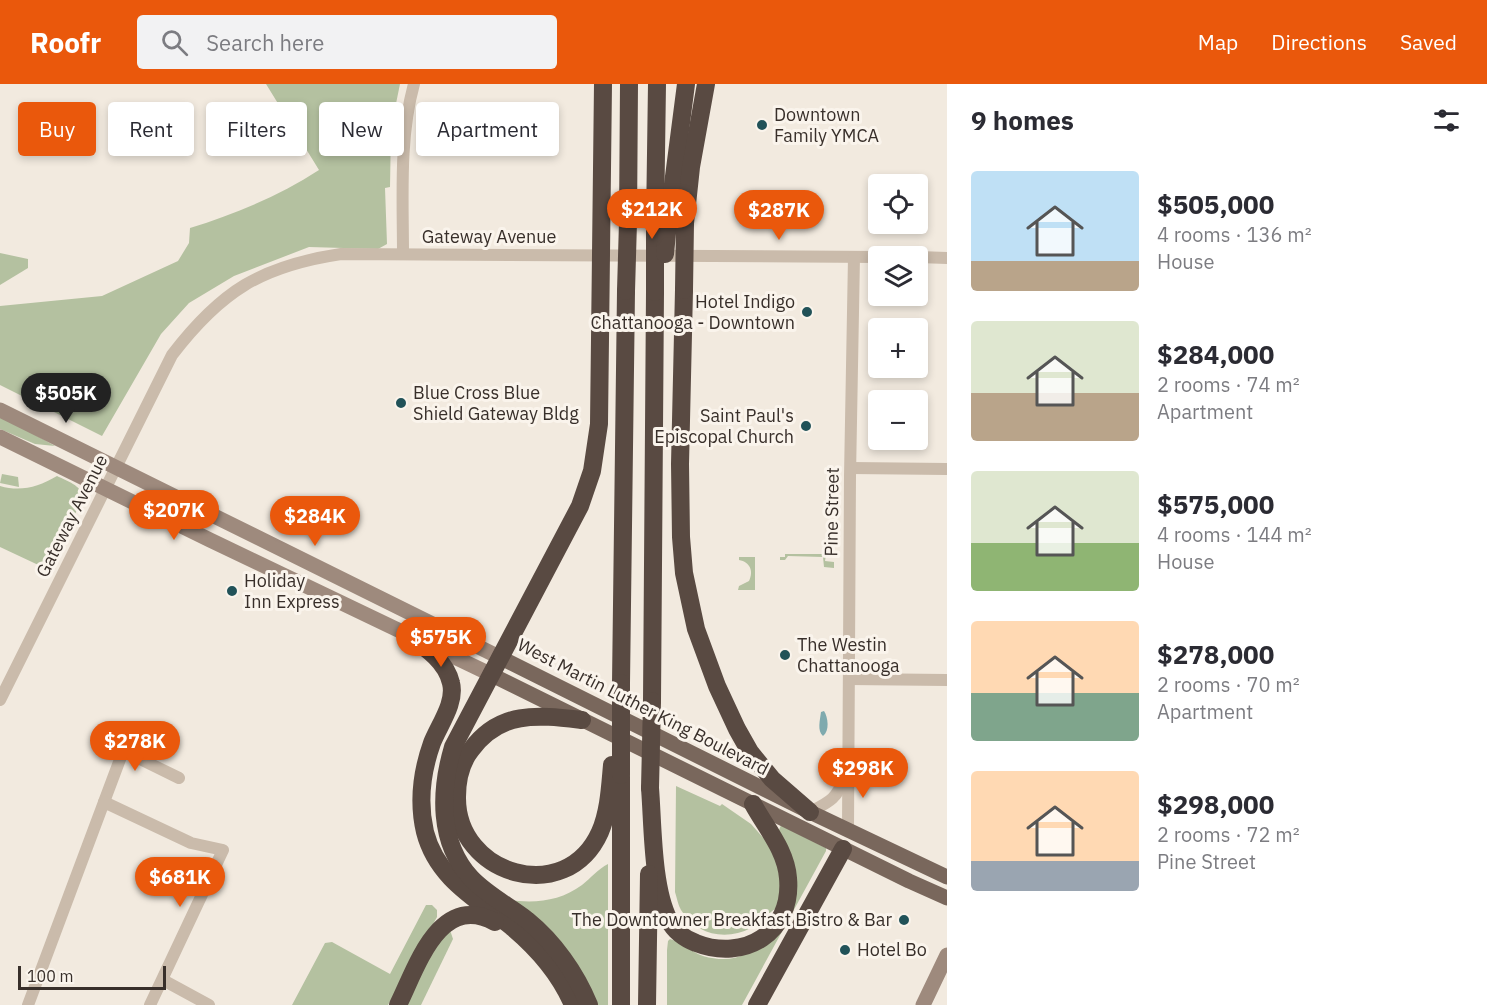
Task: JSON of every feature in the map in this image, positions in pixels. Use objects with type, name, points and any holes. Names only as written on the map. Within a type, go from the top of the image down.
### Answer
[{"type":"highway","points":[[589,1005],[577,978],[546,939],[527,921],[471,878],[459,862],[448,834],[443,793],[448,763],[460,731],[579,506],[592,471],[599,424],[603,84]]},
{"type":"highway","points":[[621,1005],[616,770],[621,683],[629,84]]},
{"type":"highway","points":[[657,84],[670,223],[684,290],[680,508],[684,573],[689,601],[702,649],[741,737],[772,779],[810,812]]},
{"type":"highway","points":[[646,1005],[652,701],[655,319],[670,223],[686,84]]},
{"type":"highway","points":[[670,223],[691,167],[706,84]]},
{"type":"highway","points":[[406,634],[438,659],[448,675],[452,689],[450,701],[429,754],[422,789],[421,802],[425,831],[433,853],[439,865],[455,884],[511,927],[542,957],[565,988],[573,1005]]},
{"type":"highway","points":[[582,720],[544,715],[520,717],[497,726],[478,740],[464,759],[459,774],[457,803],[464,831],[482,855],[507,870],[541,876],[563,870],[578,861],[591,848],[599,833],[606,816],[616,770]]},
{"type":"highway","points":[[650,788],[660,894],[668,918],[672,925],[689,940],[705,947],[721,950],[742,948],[760,940],[775,926],[786,903],[788,879],[783,856],[753,804]]},
{"type":"highway","points":[[757,1005],[843,849]]},
{"type":"highway","points":[[398,1005],[433,937],[444,923],[461,915],[477,915],[492,920],[520,938],[542,957]]},
{"type":"main road","name":"West Martin Luther King Boulevard","points":[[0,410],[810,812],[947,877]]},
{"type":"main road","name":"West Martin Luther King Boulevard","points":[[0,437],[947,898]]},
{"type":"main road","points":[[923,1005],[947,955]]},
{"type":"street","points":[[403,254],[403,180],[407,117],[414,84]]},
{"type":"street","name":"Gateway Avenue","points":[[0,700],[172,355],[194,326],[218,303],[246,283],[280,268],[312,258],[341,254],[868,257]]},
{"type":"street","name":"Pine Street","points":[[848,829],[855,257]]},
{"type":"street","points":[[928,258],[947,258]]},
{"type":"street","points":[[851,468],[947,469]]},
{"type":"street","points":[[849,679],[947,680]]},
{"type":"street","points":[[28,1005],[122,754],[128,753],[179,778]]},
{"type":"street","name":"Pine Street","points":[[810,812],[831,801],[840,791],[848,768]]},
{"type":"street","points":[[104,802],[191,843],[224,850],[150,1005]]},
{"type":"street","points":[[163,980],[209,1005]]},
{"type":"green space","points":[[266,84],[400,84],[396,102],[319,102],[319,156],[391,156],[390,187],[385,188],[387,244],[378,249],[309,247],[234,276],[189,303],[161,334],[102,436],[0,385],[0,306],[102,296],[178,261],[189,243],[190,228],[256,204],[319,170],[307,151],[307,102],[277,102]]},
{"type":"green space","points":[[0,253],[28,259],[28,268],[0,285]]},
{"type":"green space","points":[[0,415],[55,446],[35,444],[0,429]]},
{"type":"green space","points":[[2,474],[18,477],[19,487],[0,483]]},
{"type":"green space","points":[[57,476],[77,486],[83,497],[49,570],[0,547],[0,486],[15,489],[29,487]]},
{"type":"green space","points":[[785,554],[826,554],[825,561],[834,562],[834,568],[824,567],[823,557],[788,556],[785,560],[780,560],[780,557],[785,557]]},
{"type":"green space","points":[[739,557],[755,557],[755,590],[738,590],[739,586],[749,581],[751,574],[748,565],[739,560]]},
{"type":"green space","points":[[676,786],[720,806],[722,804],[751,824],[775,851],[782,882],[777,908],[751,928],[732,934],[712,933],[695,925],[680,908],[675,892]]},
{"type":"green space","points":[[781,825],[826,848],[826,851],[742,1005],[667,1005],[667,950],[670,939],[703,956],[728,959],[749,953],[785,923],[779,830]]},
{"type":"green space","points":[[608,864],[608,1005],[597,1005],[504,899],[535,901],[564,895],[582,885]]},
{"type":"green space","points":[[426,905],[432,905],[437,910],[437,917],[388,1005],[292,1005],[325,943],[332,942],[390,974]]},
{"type":"green space","points":[[450,930],[453,939],[421,1005],[402,1005],[429,950]]},
{"type":"water","points":[[824,711],[828,724],[823,736],[819,725],[821,712]]},
{"type":"place","name":"Downtown Family YMCA","points":[[762,125]]},
{"type":"place","name":"Hotel Indigo Chattanooga - Downtown","points":[[807,312]]},
{"type":"place","name":"Blue Cross Blue Shield Gateway Bldg","points":[[401,403]]},
{"type":"place","name":"Saint Paul's Episcopal Church","points":[[806,426]]},
{"type":"place","name":"Holiday Inn Express","points":[[232,591]]},
{"type":"place","name":"The Westin Chattanooga","points":[[785,655]]},
{"type":"place","name":"The Downtowner Breakfast Bistro & Bar","points":[[904,920]]},
{"type":"place","name":"Hotel Bo","points":[[845,950]]}]
